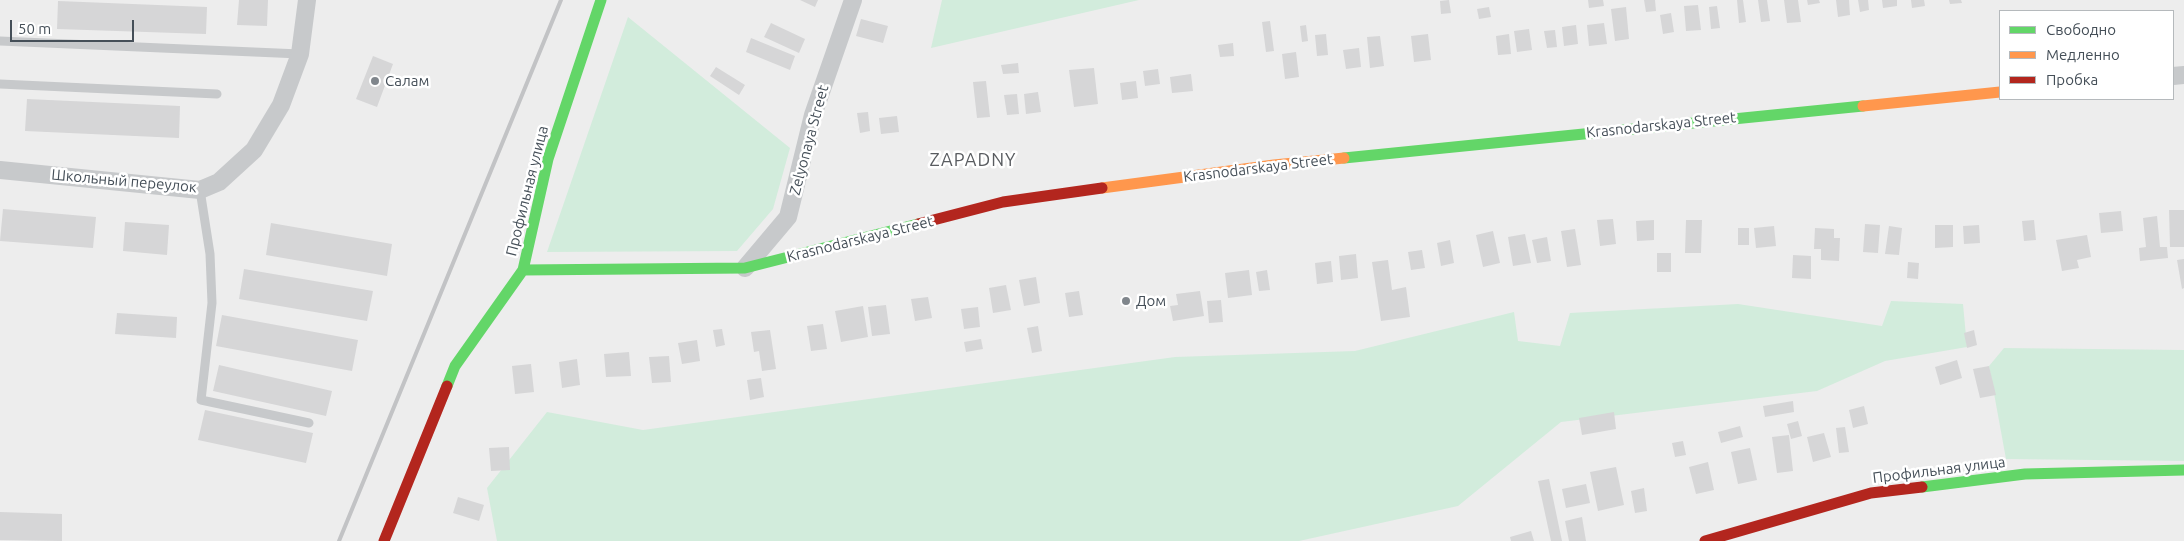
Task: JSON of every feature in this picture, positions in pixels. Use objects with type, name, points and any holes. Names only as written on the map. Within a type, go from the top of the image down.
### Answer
[{"type":"street","name":"Школьный переулок","points":[[0,170],[200,190],[218,182],[254,150],[282,105],[300,54],[308,0]]},
{"type":"street","name":"Профильная улица","points":[[384,541],[455,366],[523,270],[548,158],[601,0]]},
{"type":"street","name":"Zelyonaya Street","points":[[745,268],[788,217],[813,115],[853,0]]},
{"type":"street","name":"Krasnodarskaya Street","points":[[523,270],[745,268],[1012,201],[1274,165],[1999,92]]},
{"type":"street","name":"Профильная улица","points":[[1704,541],[1871,493],[2025,474],[2184,470]]},
{"type":"lane","points":[[0,41],[300,54]]},
{"type":"lane","points":[[0,84],[218,94]]},
{"type":"lane","points":[[200,190],[210,254],[212,303],[201,400],[309,423]]},
{"type":"green space","points":[[942,0],[1139,0],[931,48]]},
{"type":"green space","points":[[628,17],[790,148],[773,209],[737,251],[547,252]]},
{"type":"green space","points":[[1891,301],[1963,304],[1967,347],[1885,361],[1817,391],[1561,422],[1458,506],[1299,541],[497,541],[487,488],[547,412],[643,430],[1175,357],[1355,351],[1514,312],[1518,341],[1560,346],[1570,313],[1738,304],[1882,326]]},
{"type":"green space","points":[[2004,348],[2184,350],[2184,461],[2006,459],[1989,366]]},
{"type":"building","points":[[239,0],[268,0],[267,26],[237,25]]},
{"type":"building","points":[[800,0],[818,0],[815,7]]},
{"type":"building","points":[[1449,0],[1451,13],[1441,14],[1440,1]]},
{"type":"building","points":[[1588,0],[1603,0],[1604,6],[1589,8]]},
{"type":"building","points":[[1644,0],[1655,0],[1656,11],[1646,12]]},
{"type":"building","points":[[1737,0],[1743,0],[1746,22],[1739,23]]},
{"type":"building","points":[[1758,0],[1767,0],[1770,21],[1761,22]]},
{"type":"building","points":[[1784,0],[1798,0],[1801,22],[1787,23]]},
{"type":"building","points":[[1807,0],[1819,0],[1820,3],[1808,5]]},
{"type":"building","points":[[1836,0],[1849,0],[1850,15],[1838,17]]},
{"type":"building","points":[[1858,0],[1868,0],[1869,10],[1860,12]]},
{"type":"building","points":[[1882,0],[1897,0],[1897,6],[1883,8]]},
{"type":"building","points":[[1911,0],[1924,0],[1925,6],[1912,8]]},
{"type":"building","points":[[1949,0],[1961,0],[1962,3],[1950,4]]},
{"type":"building","points":[[58,1],[207,7],[206,34],[57,29]]},
{"type":"building","points":[[1698,5],[1701,30],[1686,31],[1684,6]]},
{"type":"building","points":[[1717,6],[1720,28],[1711,29],[1709,7]]},
{"type":"building","points":[[1489,7],[1491,17],[1479,19],[1477,9]]},
{"type":"building","points":[[1626,7],[1629,39],[1615,41],[1611,9]]},
{"type":"building","points":[[1671,13],[1674,32],[1663,34],[1660,15]]},
{"type":"building","points":[[861,19],[888,26],[883,43],[856,36]]},
{"type":"building","points":[[1270,21],[1274,51],[1266,52],[1262,22]]},
{"type":"building","points":[[771,23],[805,39],[799,53],[764,37]]},
{"type":"building","points":[[1604,23],[1607,44],[1589,46],[1587,25]]},
{"type":"building","points":[[1306,25],[1308,41],[1302,42],[1300,26]]},
{"type":"building","points":[[1576,25],[1578,44],[1564,46],[1562,27]]},
{"type":"building","points":[[1529,29],[1532,50],[1517,52],[1514,31]]},
{"type":"building","points":[[1555,30],[1557,47],[1547,48],[1544,31]]},
{"type":"building","points":[[1326,34],[1328,55],[1317,56],[1315,35]]},
{"type":"building","points":[[1428,34],[1431,60],[1414,62],[1411,36]]},
{"type":"building","points":[[1509,34],[1511,54],[1498,55],[1496,36]]},
{"type":"building","points":[[1380,36],[1384,66],[1370,68],[1367,37]]},
{"type":"building","points":[[751,38],[795,56],[790,70],[746,52]]},
{"type":"building","points":[[1233,43],[1234,56],[1220,57],[1218,45]]},
{"type":"building","points":[[1359,48],[1361,67],[1346,69],[1343,50]]},
{"type":"building","points":[[1296,52],[1299,77],[1285,79],[1282,54]]},
{"type":"building","name":"Салам","points":[[373,56],[393,64],[377,107],[356,99]]},
{"type":"building","points":[[1018,63],[1019,73],[1003,74],[1001,65]]},
{"type":"building","points":[[716,67],[745,85],[739,95],[710,76]]},
{"type":"building","points":[[1094,68],[1098,104],[1074,107],[1069,70]]},
{"type":"building","points":[[1158,69],[1160,84],[1145,86],[1143,71]]},
{"type":"building","points":[[1191,74],[1193,91],[1172,93],[1170,77]]},
{"type":"building","points":[[986,81],[990,117],[977,118],[973,82]]},
{"type":"building","points":[[1136,81],[1138,98],[1122,100],[1120,83]]},
{"type":"building","points":[[1038,92],[1041,112],[1026,114],[1024,94]]},
{"type":"building","points":[[1017,94],[1019,114],[1007,115],[1004,95]]},
{"type":"building","points":[[27,99],[180,106],[179,138],[25,131]]},
{"type":"building","points":[[868,112],[870,131],[860,133],[857,113]]},
{"type":"building","points":[[897,116],[899,132],[881,134],[879,118]]},
{"type":"building","points":[[3,209],[96,217],[93,248],[0,241]]},
{"type":"building","points":[[2169,210],[2184,210],[2184,247],[2170,247]]},
{"type":"building","points":[[2121,211],[2123,231],[2101,233],[2099,213]]},
{"type":"building","points":[[2157,216],[2160,247],[2167,247],[2168,258],[2140,261],[2139,248],[2146,247],[2143,218]]},
{"type":"building","points":[[1613,219],[1616,244],[1600,246],[1597,220]]},
{"type":"building","points":[[1654,220],[1654,240],[1637,241],[1636,221]]},
{"type":"building","points":[[1686,220],[1702,220],[1701,253],[1685,253]]},
{"type":"building","points":[[2034,220],[2036,240],[2024,241],[2022,221]]},
{"type":"building","points":[[125,222],[169,225],[167,255],[123,251]]},
{"type":"building","points":[[271,223],[392,244],[387,276],[266,255]]},
{"type":"building","points":[[1865,224],[1880,225],[1878,253],[1863,252]]},
{"type":"building","points":[[1935,225],[1953,225],[1953,247],[1935,248]]},
{"type":"building","points":[[1979,225],[1980,243],[1964,244],[1963,226]]},
{"type":"building","points":[[1774,226],[1776,246],[1756,248],[1754,228]]},
{"type":"building","points":[[1889,226],[1902,228],[1899,255],[1885,254]]},
{"type":"building","points":[[1738,228],[1749,228],[1749,245],[1738,245]]},
{"type":"building","points":[[1815,228],[1834,229],[1834,238],[1840,238],[1839,261],[1821,260],[1821,249],[1814,249]]},
{"type":"building","points":[[1575,229],[1581,265],[1567,267],[1561,231]]},
{"type":"building","points":[[1493,231],[1500,263],[1483,267],[1476,235]]},
{"type":"building","points":[[1525,234],[1531,263],[1513,266],[1508,237]]},
{"type":"building","points":[[2087,235],[2091,257],[2077,260],[2079,268],[2062,271],[2056,240]]},
{"type":"building","points":[[1547,237],[1551,261],[1537,263],[1532,240]]},
{"type":"building","points":[[1450,240],[1454,263],[1441,266],[1437,243]]},
{"type":"building","points":[[1422,250],[1425,268],[1411,270],[1408,252]]},
{"type":"building","points":[[1657,253],[1671,253],[1671,272],[1657,272]]},
{"type":"building","points":[[1356,254],[1358,278],[1341,280],[1339,256]]},
{"type":"building","points":[[1793,255],[1811,256],[1811,279],[1792,278]]},
{"type":"building","points":[[2184,259],[2184,288],[2182,289],[2177,260]]},
{"type":"building","points":[[1388,260],[1392,290],[1406,287],[1410,317],[1381,321],[1372,262]]},
{"type":"building","points":[[1331,261],[1333,282],[1317,284],[1315,263]]},
{"type":"building","points":[[1908,262],[1919,263],[1918,279],[1907,278]]},
{"type":"building","points":[[244,269],[373,291],[367,321],[239,299]]},
{"type":"building","points":[[1249,270],[1252,295],[1228,298],[1225,273]]},
{"type":"building","points":[[1267,270],[1270,290],[1259,291],[1256,272]]},
{"type":"building","points":[[1036,277],[1040,303],[1024,306],[1019,280]]},
{"type":"building","points":[[1006,285],[1011,310],[993,313],[989,288]]},
{"type":"building","points":[[1079,291],[1083,315],[1069,317],[1065,293]]},
{"type":"building","points":[[1200,291],[1204,316],[1173,321],[1170,306],[1178,305],[1176,294]]},
{"type":"building","points":[[928,297],[932,318],[915,321],[911,299]]},
{"type":"building","points":[[1221,300],[1223,322],[1209,323],[1207,301]]},
{"type":"building","points":[[886,305],[890,334],[872,336],[868,307]]},
{"type":"building","points":[[863,306],[868,337],[841,342],[835,311]]},
{"type":"building","points":[[978,307],[980,327],[964,329],[961,309]]},
{"type":"building","points":[[117,313],[177,317],[176,338],[115,334]]},
{"type":"building","points":[[222,315],[358,340],[352,371],[216,346]]},
{"type":"building","points":[[823,324],[827,349],[811,351],[807,326]]},
{"type":"building","points":[[1038,326],[1042,351],[1032,353],[1027,328]]},
{"type":"building","points":[[722,329],[725,345],[716,347],[713,330]]},
{"type":"building","points":[[770,330],[776,369],[762,371],[759,351],[754,352],[751,332]]},
{"type":"building","points":[[1974,330],[1977,345],[1967,348],[1964,333]]},
{"type":"building","points":[[981,339],[983,349],[966,352],[964,342]]},
{"type":"building","points":[[697,340],[700,361],[682,364],[678,343]]},
{"type":"building","points":[[629,352],[631,376],[606,377],[604,354]]},
{"type":"building","points":[[669,356],[671,382],[652,383],[649,357]]},
{"type":"building","points":[[577,359],[580,385],[562,388],[559,362]]},
{"type":"building","points":[[1957,360],[1962,378],[1940,385],[1935,367]]},
{"type":"building","points":[[531,364],[534,392],[515,394],[512,366]]},
{"type":"building","points":[[219,365],[332,391],[326,416],[213,391]]},
{"type":"building","points":[[1989,366],[1996,395],[1980,398],[1973,369]]},
{"type":"building","points":[[761,378],[764,397],[750,400],[747,380]]},
{"type":"building","points":[[1793,401],[1794,412],[1765,417],[1763,406]]},
{"type":"building","points":[[1864,406],[1868,424],[1853,428],[1849,410]]},
{"type":"building","points":[[205,410],[313,433],[306,463],[198,440]]},
{"type":"building","points":[[1614,412],[1616,429],[1582,435],[1579,418]]},
{"type":"building","points":[[1798,421],[1802,436],[1791,439],[1787,424]]},
{"type":"building","points":[[1740,426],[1743,437],[1721,443],[1718,432]]},
{"type":"building","points":[[1845,427],[1849,452],[1839,453],[1836,428]]},
{"type":"building","points":[[1824,433],[1831,457],[1813,462],[1807,437]]},
{"type":"building","points":[[1789,435],[1793,471],[1777,473],[1772,437]]},
{"type":"building","points":[[1683,441],[1686,455],[1675,457],[1672,443]]},
{"type":"building","points":[[509,447],[510,470],[491,471],[489,448]]},
{"type":"building","points":[[1750,448],[1757,480],[1738,484],[1731,452]]},
{"type":"building","points":[[1708,462],[1714,490],[1696,494],[1689,467]]},
{"type":"building","points":[[1616,467],[1624,505],[1598,511],[1590,472]]},
{"type":"building","points":[[1549,479],[1562,541],[1551,541],[1538,481]]},
{"type":"building","points":[[1586,484],[1590,503],[1566,508],[1562,489]]},
{"type":"building","points":[[1644,488],[1647,511],[1635,513],[1631,491]]},
{"type":"building","points":[[458,497],[484,505],[479,521],[453,513]]},
{"type":"building","points":[[0,512],[62,514],[62,541],[0,540]]},
{"type":"building","points":[[1582,517],[1586,541],[1569,541],[1565,521]]},
{"type":"building","points":[[1531,531],[1534,541],[1511,541],[1510,537]]},
{"type":"railway","points":[[339,541],[561,0]]},
{"type":"traffic: fast","points":[[447,386],[455,366],[523,270],[548,159],[601,0]]},
{"type":"traffic: fast","points":[[1344,158],[1863,106]]},
{"type":"traffic: fast","points":[[523,270],[745,268],[918,224]]},
{"type":"traffic: fast","points":[[1922,487],[2025,474],[2184,470]]},
{"type":"traffic: slow","points":[[1863,106],[1999,92]]},
{"type":"traffic: slow","points":[[1102,188],[1274,165],[1344,158]]},
{"type":"traffic: jam","points":[[918,224],[1003,202],[1102,188]]},
{"type":"traffic: jam","points":[[384,541],[447,386]]},
{"type":"traffic: jam","points":[[1705,541],[1871,493],[1922,487]]},
{"type":"place","name":"Салам","points":[[375,81]]},
{"type":"place","name":"Дом","points":[[1126,301]]},
{"type":"district","name":"ZAPADNY","points":[[973,160]]}]
